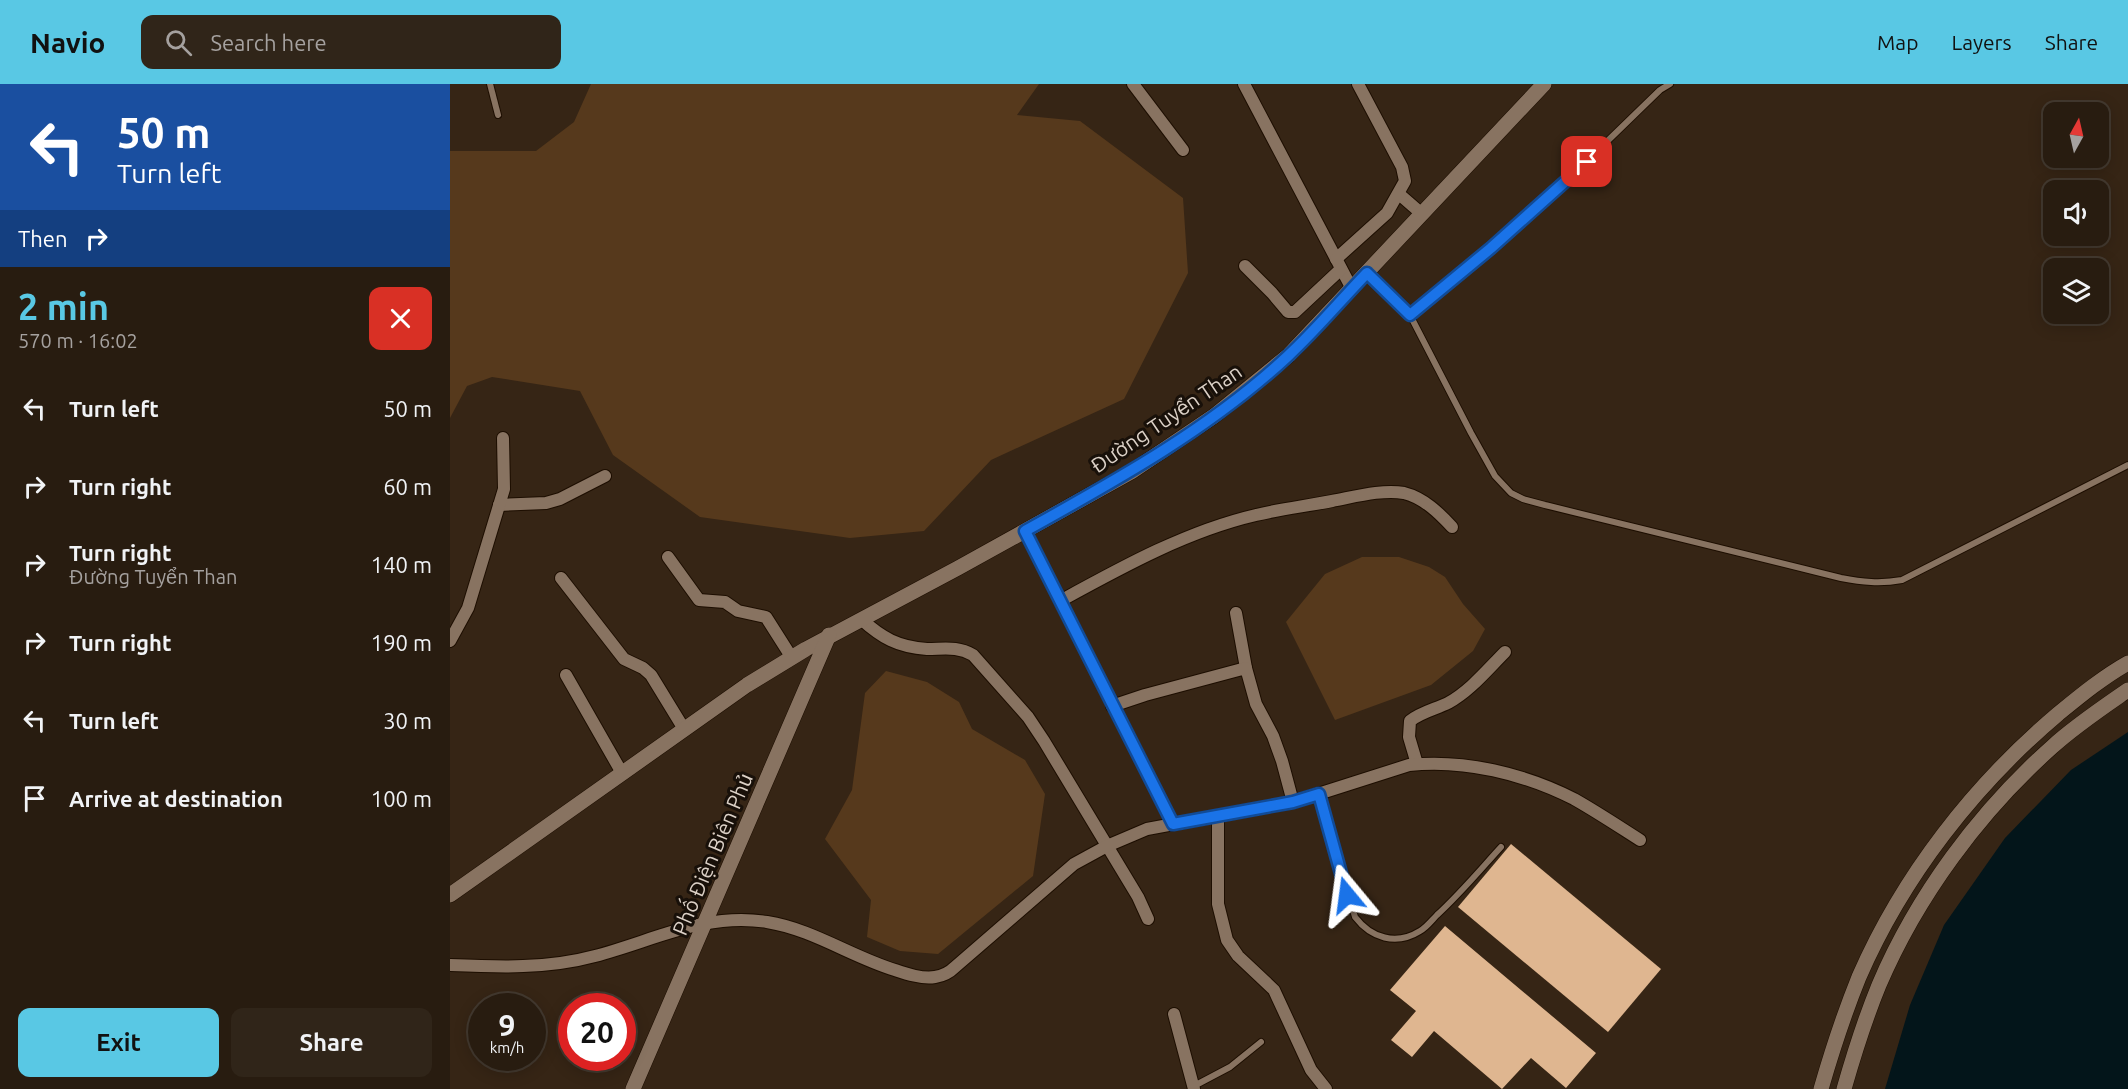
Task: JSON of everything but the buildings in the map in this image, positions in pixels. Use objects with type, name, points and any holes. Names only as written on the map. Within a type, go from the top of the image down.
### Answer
[{"type":"street","points":[[1133,84],[1183,150]]},
{"type":"street","points":[[1244,84],[1352,289]]},
{"type":"street","points":[[1245,266],[1288,312],[1295,312],[1388,213],[1405,181],[1402,167],[1358,84]]},
{"type":"street","name":"Đường Tuyển Than","points":[[450,895],[747,686],[829,635],[1131,472],[1214,416],[1289,355],[1352,289],[1371,276],[1529,91],[1544,84]]},
{"type":"street","points":[[1399,194],[1422,214]]},
{"type":"street","points":[[450,641],[468,608],[489,532],[504,489],[503,438]]},
{"type":"street","points":[[499,505],[546,503],[560,499],[605,476]]},
{"type":"street","points":[[1060,601],[1169,546],[1255,515],[1357,496],[1403,493],[1416,497],[1429,505],[1452,527]]},
{"type":"street","points":[[1025,531],[1173,824]]},
{"type":"street","points":[[668,557],[699,600],[725,602],[738,611],[766,616],[792,658]]},
{"type":"street","points":[[561,578],[624,659],[643,668],[651,675],[684,729]]},
{"type":"street","points":[[1236,613],[1246,668],[1256,704],[1273,736],[1293,802]]},
{"type":"street","points":[[861,619],[888,641],[926,649],[963,649],[973,655],[1028,717],[1044,741],[1138,897],[1148,919]]},
{"type":"street","name":"Phố Điện Biên Phủ","points":[[633,1089],[829,635]]},
{"type":"street","points":[[1417,765],[1409,737],[1410,721],[1416,716],[1447,704],[1463,693],[1505,652]]},
{"type":"street","points":[[1821,1089],[1842,1021],[1864,967],[1910,882],[1939,840],[1999,768],[2078,698],[2128,663]]},
{"type":"street","points":[[1112,706],[1246,668]]},
{"type":"street","points":[[566,675],[622,773]]},
{"type":"street","points":[[1844,1089],[1862,1030],[1899,943],[1955,855],[2017,780],[2053,746],[2128,690]]},
{"type":"street","points":[[450,965],[530,967],[567,963],[595,957],[706,922],[739,919],[768,922],[798,930],[871,963],[908,975],[935,977],[949,972],[1074,864],[1107,846],[1147,829],[1293,802],[1417,765],[1452,764],[1494,771],[1526,780],[1572,798],[1640,840]]},
{"type":"street","points":[[1218,817],[1218,904],[1227,940],[1238,956],[1274,990],[1311,1070],[1326,1089]]},
{"type":"street","points":[[1174,1014],[1194,1088]]},
{"type":"lane","points":[[490,84],[498,115]]},
{"type":"lane","points":[[1410,315],[1548,197],[1660,90],[1670,84]]},
{"type":"lane","points":[[1371,276],[1410,315],[1485,459],[1502,486],[1523,499],[1545,505],[1841,578],[1866,583],[1885,583],[1902,580],[2128,465]]},
{"type":"lane","points":[[1319,794],[1355,917],[1365,929],[1384,938],[1402,938],[1420,931],[1451,902],[1501,847]]},
{"type":"lane","points":[[1194,1088],[1230,1067],[1261,1042]]},
{"type":"shaded area","points":[[591,84],[1039,84],[1017,115],[1080,121],[1183,198],[1188,273],[1124,399],[991,460],[924,531],[850,538],[700,517],[613,455],[580,391],[492,377],[467,386],[450,418],[450,151],[536,151],[574,122]]},
{"type":"shaded area","points":[[1362,557],[1399,557],[1429,567],[1445,577],[1463,604],[1485,629],[1473,651],[1431,685],[1335,720],[1286,622],[1325,574]]},
{"type":"shaded area","points":[[886,671],[927,682],[959,702],[972,729],[1025,760],[1045,794],[1033,876],[938,954],[900,951],[867,937],[871,900],[825,839],[852,790],[865,693]]},
{"type":"shaded area","points":[[2128,732],[2128,1089],[1885,1089],[1910,1005],[1944,925],[2005,838],[2071,770]]},
{"type":"route","points":[[1347,895],[1319,794],[1293,802],[1173,824],[1025,531],[1131,472],[1214,416],[1289,355],[1367,273],[1410,315],[1491,248],[1587,162]]}]
